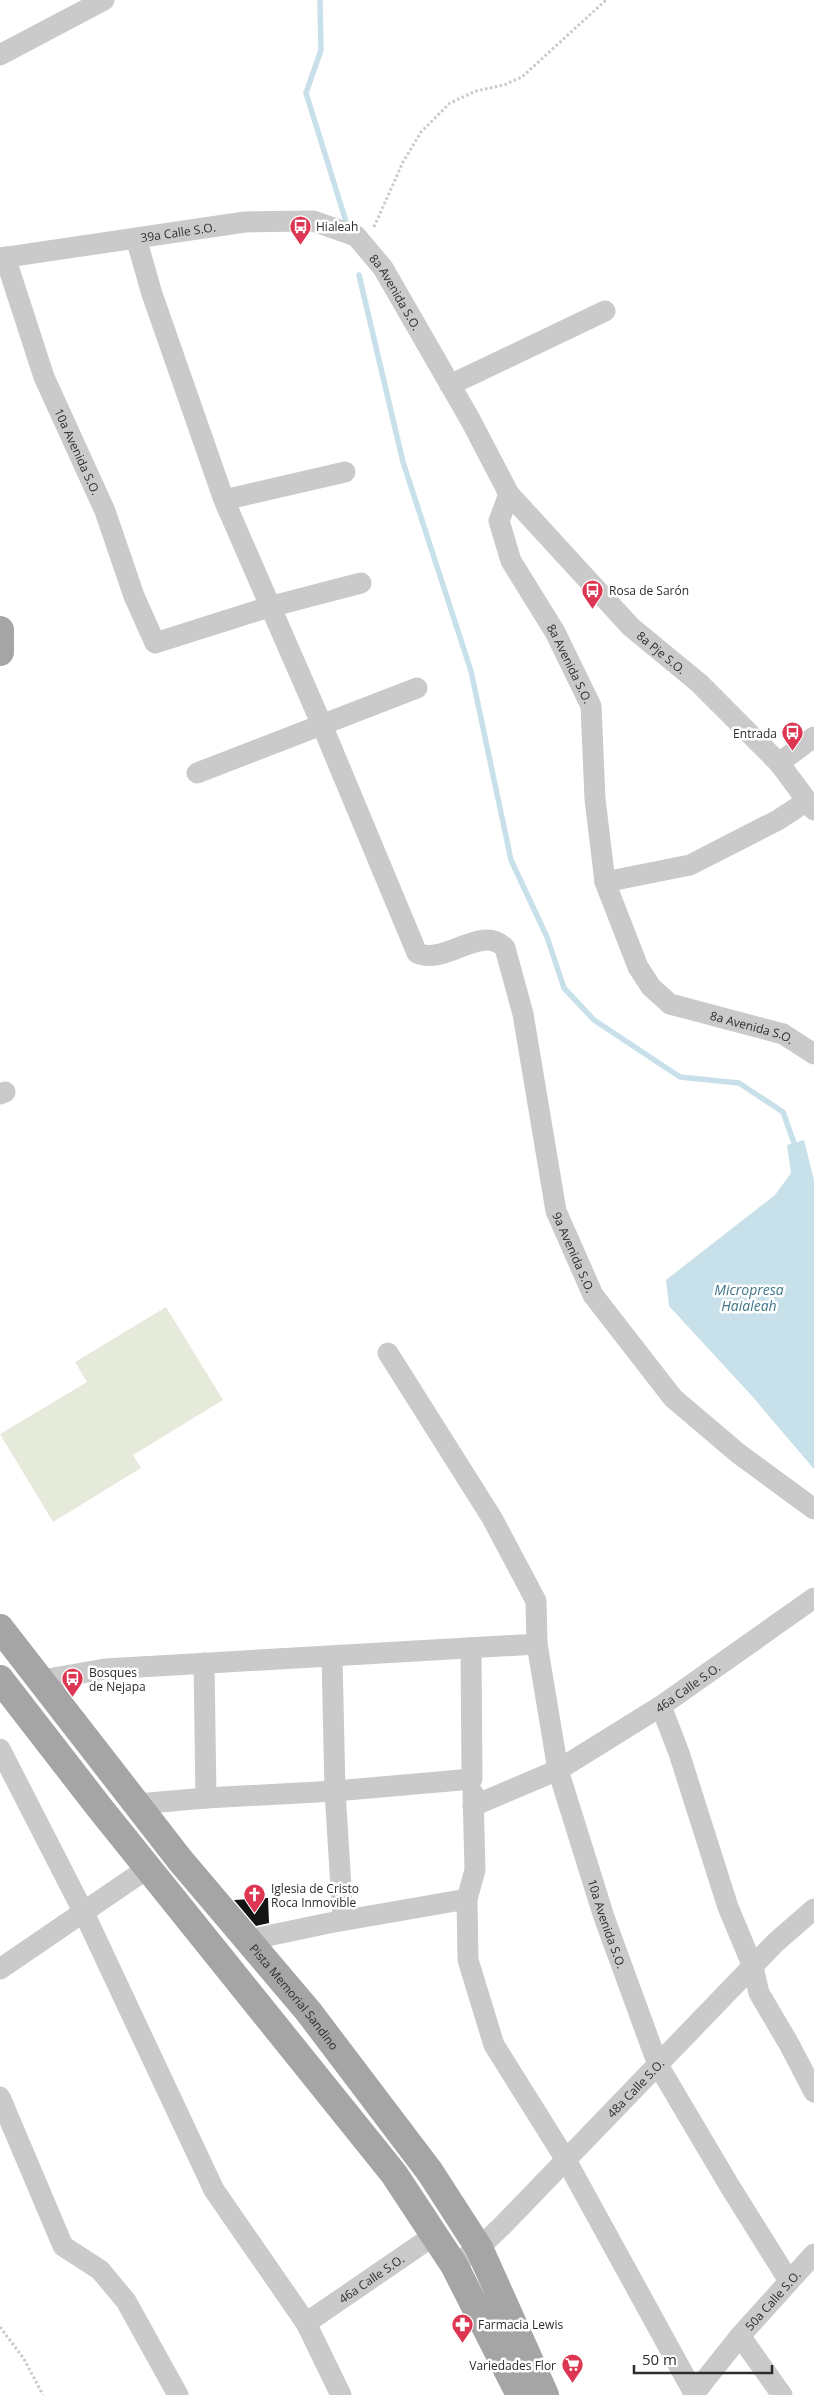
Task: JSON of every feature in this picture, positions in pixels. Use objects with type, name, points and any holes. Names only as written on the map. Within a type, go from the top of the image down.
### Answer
[{"type":"main road","points":[[0,630],[0,652]]},
{"type":"main road","name":"Pista Memorial Sandino","points":[[0,1628],[180,1860],[308,2011],[424,2164],[479,2248],[545,2395]]},
{"type":"main road","points":[[0,1679],[148,1868],[394,2174],[436,2234],[454,2265],[516,2394]]},
{"type":"street","points":[[0,55],[104,0]]},
{"type":"street","name":"39a Calle S.O.","points":[[2,258],[245,222],[312,221],[361,241]]},
{"type":"street","points":[[136,238],[152,294],[224,500],[322,725]]},
{"type":"street","name":"8a Avenida S.O.","points":[[361,241],[383,268],[450,385],[509,494],[499,521],[511,560],[555,632],[591,706],[595,799],[605,882],[638,967],[651,987],[670,1004],[784,1034],[814,1054]]},
{"type":"street","name":"10a Avenida S.O.","points":[[2,258],[44,377],[105,510],[134,596],[155,643],[269,607]]},
{"type":"street","points":[[450,385],[605,311]]},
{"type":"street","points":[[224,500],[345,472]]},
{"type":"street","name":"8a Pje S.O.","points":[[509,494],[631,627],[700,683],[779,763],[810,806]]},
{"type":"street","points":[[269,607],[361,583]]},
{"type":"street","points":[[197,773],[417,688]]},
{"type":"street","name":"9a Avenida S.O.","points":[[322,725],[417,953],[425,957],[435,957],[464,945],[490,940],[500,942],[505,948],[523,1014],[556,1211],[593,1295],[672,1398],[740,1454],[814,1509]]},
{"type":"street","points":[[779,763],[814,737]]},
{"type":"street","points":[[605,882],[690,865],[778,820],[810,806]]},
{"type":"street","name":"10a Avenida S.O.","points":[[388,1353],[492,1518],[536,1601],[538,1644],[558,1770],[604,1917],[658,2065],[729,2186],[789,2281]]},
{"type":"street","name":"46a Calle S.O.","points":[[473,1806],[558,1770],[661,1706],[814,1598]]},
{"type":"street","points":[[42,1680],[105,1669],[538,1644]]},
{"type":"street","points":[[471,1648],[475,1870],[467,1899],[468,1960],[494,2044],[566,2160],[694,2395]]},
{"type":"street","points":[[332,1656],[335,1791],[343,1920]]},
{"type":"street","points":[[204,1663],[206,1798]]},
{"type":"street","points":[[661,1706],[679,1753],[728,1907],[753,1967],[759,1993],[814,2092]]},
{"type":"street","points":[[0,1749],[84,1913],[214,2190],[306,2323],[341,2395]]},
{"type":"street","points":[[137,1804],[335,1791],[472,1779]]},
{"type":"street","points":[[0,1969],[148,1868]]},
{"type":"street","points":[[248,1940],[343,1920],[467,1899]]},
{"type":"street","name":"48a Calle S.O.","points":[[454,2265],[479,2248],[776,1942],[814,1908]]},
{"type":"street","points":[[0,2097],[64,2246],[100,2270],[126,2301],[178,2395]]},
{"type":"street","name":"46a Calle S.O.","points":[[306,2323],[436,2234]]},
{"type":"street","name":"50a Calle S.O.","points":[[694,2395],[740,2336],[814,2254]]},
{"type":"street","points":[[740,2336],[782,2395]]},
{"type":"path","points":[[361,241],[421,132],[450,103],[476,90],[504,85],[522,77],[606,0]]},
{"type":"path","points":[[0,2328],[24,2359],[44,2395]]},
{"type":"shaded area","points":[[166,1307],[223,1400],[133,1455],[141,1468],[53,1522],[0,1434],[87,1382],[75,1362]]},
{"type":"water","name":"Micropresa Haialeah","points":[[804,1140],[814,1180],[814,1469],[751,1395],[669,1306],[666,1280],[775,1195],[791,1173],[787,1145]]},
{"type":"building","name":"Iglesia de Cristo Roca Inmovible","points":[[268,1898],[269,1923],[256,1926],[234,1900]]},
{"type":"waterway","points":[[320,0],[321,50],[306,93],[348,228]]},
{"type":"waterway","points":[[359,275],[403,462],[471,671],[511,860],[547,937],[564,988],[594,1020],[680,1077],[739,1083],[783,1112],[794,1143]]},
{"type":"place","name":"Hialeah","points":[[300,245]]},
{"type":"place","name":"Rosa de Sarón","points":[[593,609]]},
{"type":"place","name":"Entrada","points":[[793,752]]},
{"type":"place","name":"Bosques de Nejapa","points":[[73,1698]]},
{"type":"place","name":"Iglesia de Cristo Roca Inmovible","points":[[255,1914]]},
{"type":"place","name":"Farmacia Lewis","points":[[462,2343]]},
{"type":"place","name":"Variedades Flor","points":[[572,2384]]}]
